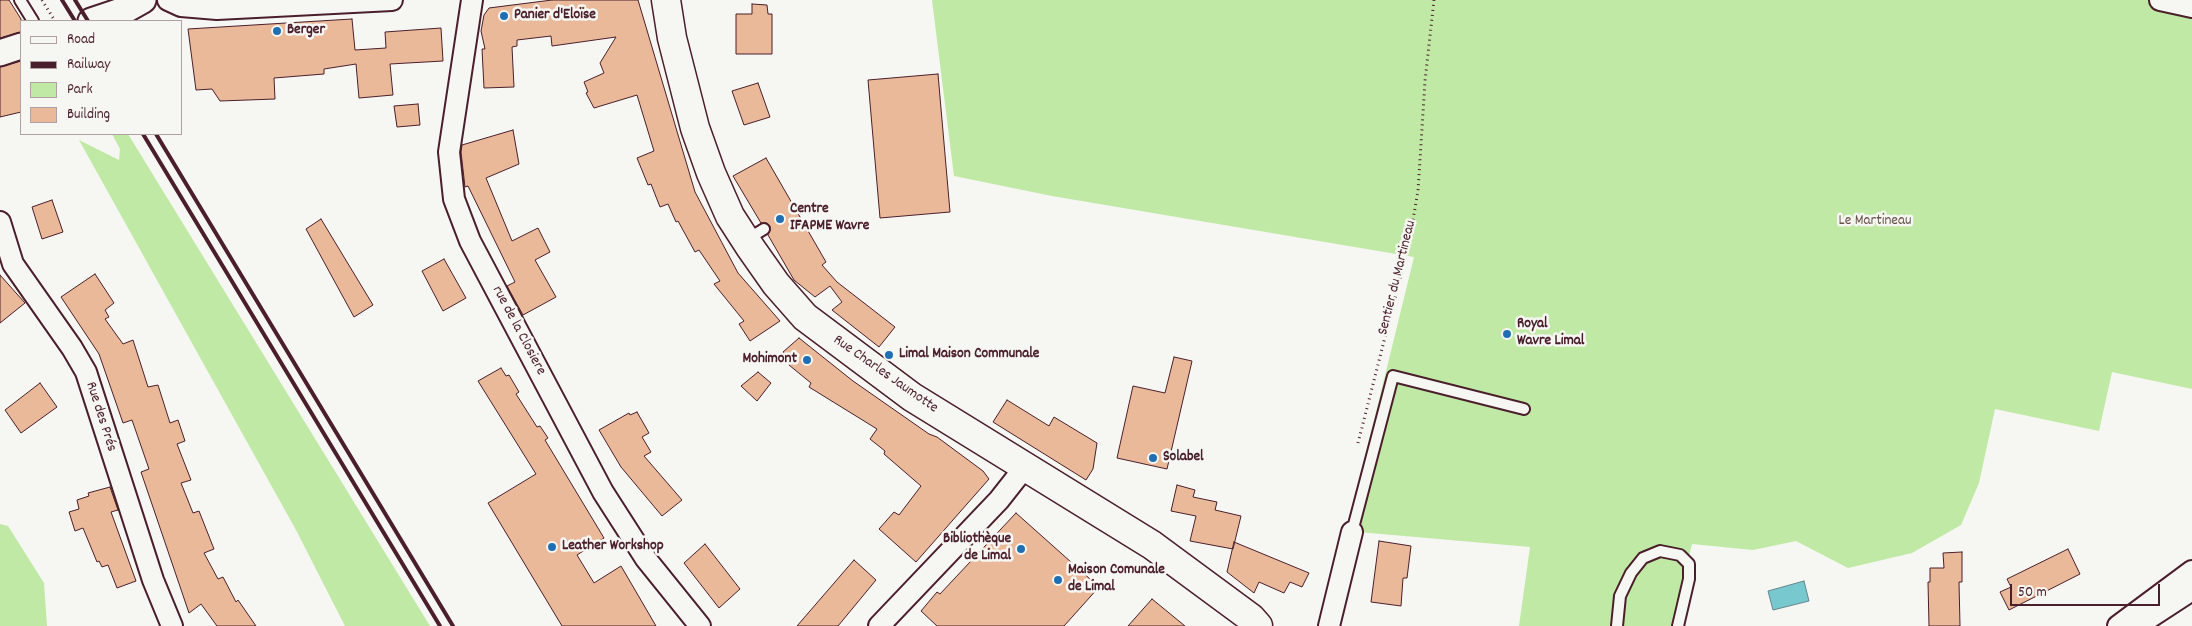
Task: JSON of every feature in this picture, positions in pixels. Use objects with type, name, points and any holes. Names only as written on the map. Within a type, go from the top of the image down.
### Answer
[{"type":"main road","name":"Rue Charles Jaumotte","points":[[666,0],[672,38],[695,128],[726,207],[755,234],[776,284],[805,316],[912,397],[1152,545],[1251,618],[1258,626]]},
{"type":"street","points":[[94,20],[127,9],[143,0]]},
{"type":"street","points":[[168,0],[182,6],[217,9],[390,0]]},
{"type":"street","name":"rue de la Closiere","points":[[472,0],[448,152],[454,199],[470,241],[603,492],[646,559],[700,626]]},
{"type":"street","points":[[2160,0],[2192,7]]},
{"type":"street","points":[[0,53],[20,46]]},
{"type":"street","name":"Rue des Prés","points":[[0,222],[13,264],[72,348],[86,372],[153,580],[172,626]]},
{"type":"street","points":[[879,626],[999,500],[1025,467]]},
{"type":"street","points":[[1329,626],[1352,532]]},
{"type":"street","points":[[2118,626],[2192,571]]},
{"type":"street","points":[[2128,626],[2146,620],[2192,590]]},
{"type":"lane","points":[[20,0],[33,20]]},
{"type":"lane","points":[[1352,532],[1393,376],[1524,409]]},
{"type":"lane","points":[[1617,626],[1620,596],[1631,573],[1643,558],[1660,551],[1680,555],[1689,564],[1690,579],[1678,626]]},
{"type":"path","points":[[42,0],[54,20]]},
{"type":"path","name":"Sentier du Martineau","points":[[1356,452],[1409,243],[1418,191],[1424,80],[1434,0]]},
{"type":"green space","name":"Le Martineau","points":[[932,0],[2192,0],[2192,389],[2112,372],[2099,431],[1995,409],[1979,483],[1961,525],[1912,553],[1848,568],[1796,541],[1753,550],[1692,544],[1672,626],[1519,626],[1530,547],[1347,531],[1414,257],[1052,196],[954,176]]},
{"type":"green space","points":[[113,135],[129,135],[430,626],[345,626],[296,530],[79,140],[119,160],[120,149]]},
{"type":"green space","points":[[0,524],[8,526],[44,583],[47,626],[0,626]]},
{"type":"water","points":[[1804,581],[1809,601],[1773,610],[1768,591]]},
{"type":"building","points":[[0,0],[9,0],[21,19],[20,32],[0,38]]},
{"type":"building","points":[[552,0],[638,0],[695,192],[738,273],[780,321],[750,341],[739,324],[744,321],[714,284],[720,281],[699,250],[695,252],[678,221],[676,222],[668,204],[660,207],[651,184],[648,185],[637,158],[654,151],[637,95],[594,108],[586,93],[588,92],[584,82],[604,73],[600,63],[616,37],[552,46],[551,36],[517,40],[517,46],[512,47],[514,87],[484,88],[482,49],[485,49],[481,31],[484,15],[489,8]]},
{"type":"building","points":[[752,4],[767,5],[768,14],[772,14],[772,54],[736,54],[736,14],[752,14]]},
{"type":"building","points":[[352,19],[355,50],[386,48],[385,32],[441,28],[443,61],[390,64],[393,95],[359,98],[356,64],[324,69],[324,74],[274,78],[275,99],[220,101],[212,89],[196,90],[188,29]]},
{"type":"building","points":[[20,61],[20,112],[0,117],[0,67]]},
{"type":"building","points":[[938,74],[950,212],[880,218],[868,80]]},
{"type":"building","points":[[758,83],[770,117],[744,125],[732,91]]},
{"type":"building","points":[[418,104],[420,125],[397,127],[394,106]]},
{"type":"building","points":[[513,130],[519,164],[486,178],[512,241],[538,228],[550,252],[535,260],[556,297],[523,315],[507,286],[515,282],[468,186],[465,187],[461,152],[462,145]]},
{"type":"building","name":"Centre IFAPME Wavre","points":[[766,158],[826,262],[822,265],[837,282],[895,327],[879,347],[832,310],[842,302],[830,286],[815,297],[794,280],[768,235],[770,226],[767,223],[761,223],[733,176]]},
{"type":"building","points":[[52,200],[63,232],[42,239],[32,207]]},
{"type":"building","points":[[321,219],[373,305],[354,317],[306,229]]},
{"type":"building","points":[[444,259],[466,298],[443,311],[422,271]]},
{"type":"building","points":[[95,274],[114,303],[105,310],[109,317],[105,319],[123,344],[133,340],[148,387],[158,385],[170,423],[178,420],[185,441],[177,444],[191,480],[181,483],[193,513],[199,511],[214,549],[204,553],[218,579],[223,577],[236,602],[238,600],[256,626],[217,626],[201,604],[189,613],[141,472],[149,469],[132,420],[123,423],[99,354],[61,297]]},
{"type":"building","points":[[0,275],[25,303],[0,323]]},
{"type":"building","points":[[799,338],[853,381],[929,434],[937,437],[983,471],[989,479],[916,562],[879,529],[894,512],[899,515],[921,486],[884,454],[885,451],[870,439],[877,429],[809,387],[811,383],[789,365],[792,360],[783,352]]},
{"type":"building","points":[[1174,357],[1192,361],[1167,469],[1117,458],[1133,386],[1165,393]]},
{"type":"building","name":"Leather Workshop","points":[[501,368],[506,376],[509,375],[519,392],[516,394],[537,427],[540,426],[548,438],[545,440],[604,538],[577,555],[594,583],[621,566],[656,626],[562,626],[488,503],[536,474],[478,381]]},
{"type":"building","points":[[758,372],[771,383],[757,401],[741,386]]},
{"type":"building","points":[[40,383],[57,407],[21,433],[5,410]]},
{"type":"building","points":[[1007,400],[1049,426],[1054,417],[1097,443],[1093,469],[1086,480],[993,422]]},
{"type":"building","points":[[637,412],[649,433],[642,437],[651,452],[644,456],[682,500],[662,516],[621,467],[599,430],[629,413],[630,415]]},
{"type":"building","points":[[1177,485],[1195,490],[1193,497],[1217,502],[1215,510],[1241,516],[1233,549],[1190,541],[1196,516],[1171,511]]},
{"type":"building","points":[[110,487],[118,510],[111,512],[136,581],[117,588],[108,565],[102,567],[99,561],[97,562],[83,528],[75,531],[69,512],[79,509],[77,500],[89,496],[88,493]]},
{"type":"building","points":[[1016,513],[1099,587],[1064,626],[937,626],[921,611],[937,592],[940,594]]},
{"type":"building","points":[[1379,541],[1411,546],[1407,578],[1403,578],[1401,606],[1371,602]]},
{"type":"building","points":[[1234,542],[1309,573],[1302,587],[1290,582],[1284,593],[1259,582],[1254,593],[1227,572]]},
{"type":"building","points":[[705,544],[740,589],[719,608],[684,563]]},
{"type":"building","points":[[2068,549],[2080,574],[2009,610],[2000,592],[2011,587],[2007,579]]},
{"type":"building","points":[[1962,552],[1962,582],[1959,582],[1960,626],[1929,626],[1928,582],[1930,582],[1930,568],[1944,568],[1943,553]]},
{"type":"building","points":[[854,560],[876,580],[838,626],[797,626]]},
{"type":"building","points":[[1152,599],[1185,626],[1128,626]]},
{"type":"railway","points":[[62,0],[74,20]]},
{"type":"railway","points":[[75,0],[87,20]]},
{"type":"railway","points":[[144,135],[440,626]]},
{"type":"railway","points":[[157,135],[453,626]]},
{"type":"place","name":"Panier d'Eloïse","points":[[504,16]]},
{"type":"place","name":"Berger","points":[[277,31]]},
{"type":"place","name":"Centre IFAPME Wavre","points":[[780,219]]},
{"type":"place","name":"Royal Wavre Limal","points":[[1507,334]]},
{"type":"place","name":"Limal Maison Communale","points":[[889,355]]},
{"type":"place","name":"Mohimont","points":[[807,360]]},
{"type":"place","name":"Solabel","points":[[1153,458]]},
{"type":"place","name":"Leather Workshop","points":[[552,547]]},
{"type":"place","name":"Bibliothèque de Limal","points":[[1021,549]]},
{"type":"place","name":"Maison Comunale de Limal","points":[[1058,580]]}]
